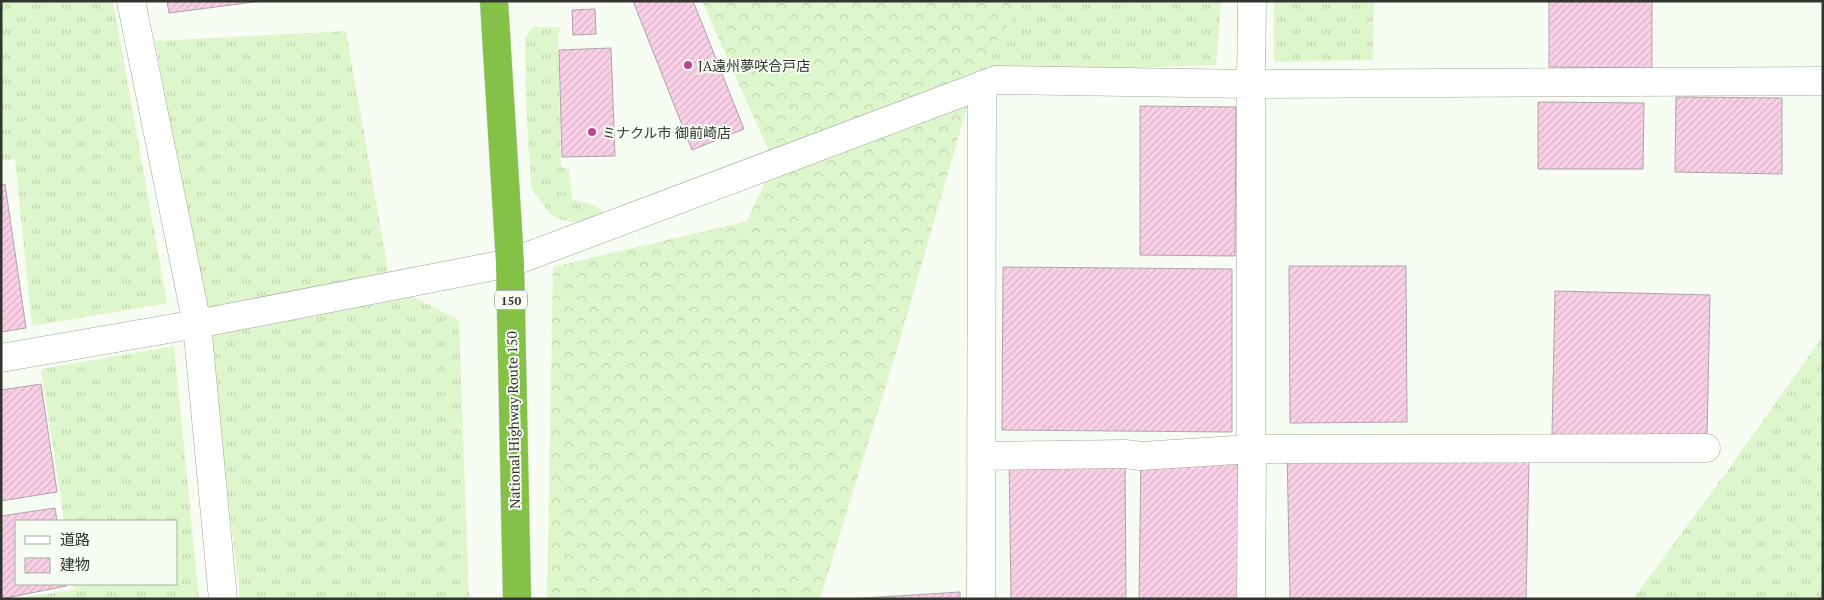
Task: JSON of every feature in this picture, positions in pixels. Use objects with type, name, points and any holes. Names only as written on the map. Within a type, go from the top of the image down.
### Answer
[{"type":"highway","name":"National Highway Route 150","points":[[494,1],[510,263],[517,599]]},
{"type":"street","points":[[131,1],[197,324],[222,599]]},
{"type":"street","points":[[1251,599],[1250,84],[1252,1]]},
{"type":"street","points":[[1,358],[197,324],[510,263],[996,80],[1250,84],[1823,81]]},
{"type":"street","points":[[981,599],[982,85]]},
{"type":"street","points":[[981,456],[1125,454],[1141,456],[1251,449],[1706,448]]},
{"type":"green space","points":[[1,1],[113,1],[167,303],[32,326],[15,159],[1,161]]},
{"type":"green space","points":[[702,1],[1024,1],[977,73],[896,353],[820,599],[547,599],[553,267],[747,221],[774,163]]},
{"type":"green space","points":[[1024,1],[1221,1],[1216,65],[977,73]]},
{"type":"green space","points":[[1274,1],[1374,1],[1373,60],[1274,62]]},
{"type":"green space","points":[[533,27],[560,27],[558,38],[561,167],[569,169],[572,199],[595,205],[606,214],[586,222],[572,222],[550,214],[531,188],[526,103],[525,38]]},
{"type":"green space","points":[[346,31],[391,286],[459,320],[469,599],[240,599],[210,342],[155,41]]},
{"type":"green space","points":[[1823,336],[1823,599],[1633,599],[1728,470]]},
{"type":"green space","points":[[174,346],[199,599],[11,599],[74,590],[73,585],[178,585],[178,520],[64,520],[41,369]]},
{"type":"building","points":[[167,1],[262,1],[169,13]]},
{"type":"building","name":"JA遠州夢咲合戸店","points":[[633,1],[693,1],[744,129],[692,150]]},
{"type":"building","points":[[1549,1],[1652,1],[1652,68],[1549,67]]},
{"type":"building","points":[[595,9],[596,34],[573,35],[572,10]]},
{"type":"building","points":[[611,48],[615,156],[562,157],[559,50]]},
{"type":"building","points":[[1676,97],[1782,98],[1782,174],[1675,172]]},
{"type":"building","points":[[1538,102],[1644,103],[1643,169],[1538,169]]},
{"type":"building","points":[[1140,106],[1236,107],[1235,256],[1140,255]]},
{"type":"building","points":[[5,184],[26,328],[1,332],[1,185]]},
{"type":"building","points":[[1289,266],[1406,266],[1407,422],[1290,423]]},
{"type":"building","points":[[1003,267],[1232,269],[1232,432],[1002,430]]},
{"type":"building","points":[[1555,291],[1710,295],[1707,438],[1552,434]]},
{"type":"building","points":[[41,384],[57,492],[1,501],[1,390]]},
{"type":"building","points":[[1287,449],[1529,459],[1526,599],[1290,599]]},
{"type":"building","points":[[1125,454],[1126,599],[1011,599],[1009,456]]},
{"type":"building","points":[[1141,456],[1252,458],[1251,599],[1139,599]]},
{"type":"building","points":[[55,508],[57,520],[15,520],[15,585],[66,586],[1,599],[1,516]]},
{"type":"building","points":[[960,592],[960,599],[849,599]]},
{"type":"place","name":"JA遠州夢咲合戸店","points":[[688,65]]},
{"type":"place","name":"ミナクル市 御前崎店","points":[[592,132]]}]
